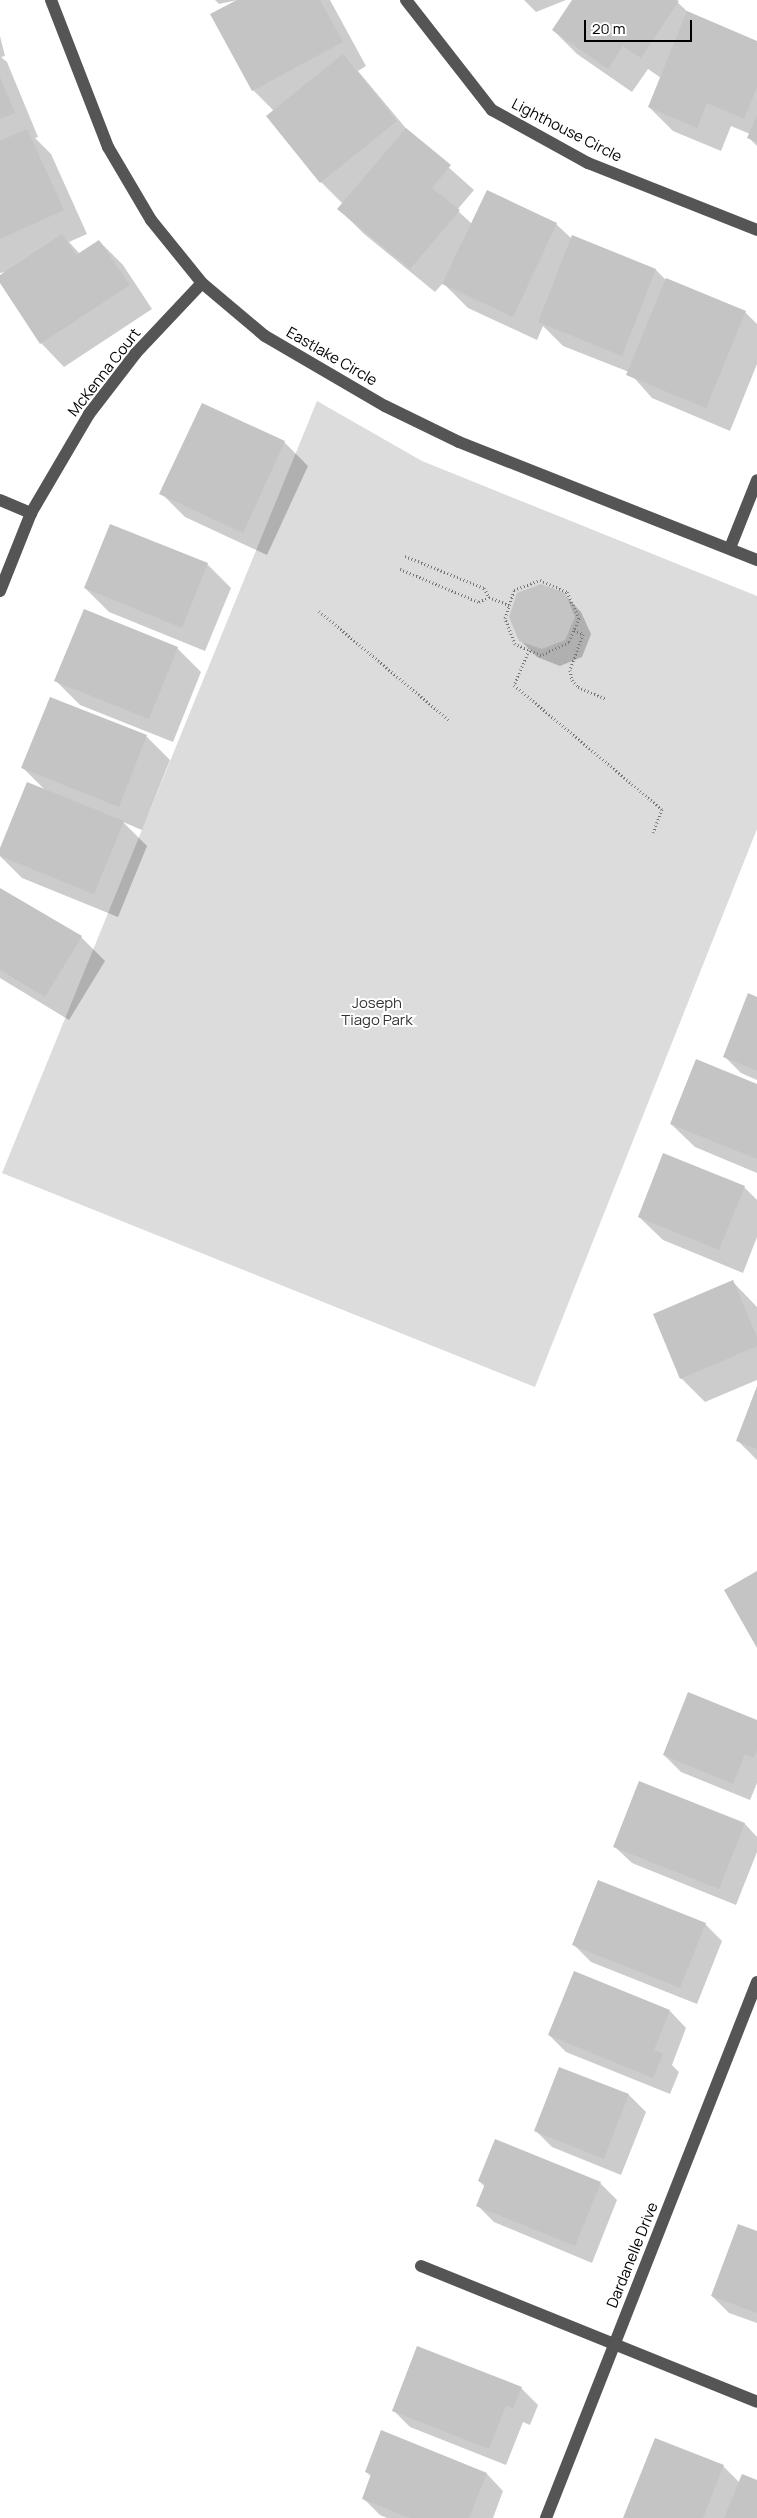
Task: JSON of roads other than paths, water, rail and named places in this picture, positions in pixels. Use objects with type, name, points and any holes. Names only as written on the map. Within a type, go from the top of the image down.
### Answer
[{"type":"street","name":"Eastlake Circle","points":[[51,0],[108,148],[151,220],[202,283],[265,336],[385,406],[459,442],[757,560]]},
{"type":"street","name":"Lighthouse Circle","points":[[406,0],[492,110],[588,162],[757,230]]},
{"type":"street","name":"McKenna Court","points":[[0,592],[30,513],[88,414],[136,353],[202,283]]},
{"type":"street","points":[[730,548],[757,480]]},
{"type":"street","points":[[0,500],[30,513]]},
{"type":"street","name":"Dardanelle Drive","points":[[546,2518],[757,1982]]},
{"type":"street","points":[[421,2266],[614,2346],[757,2402]]},
{"type":"park label","name":"Joseph Tiago Park","points":[[377,1010]]}]
